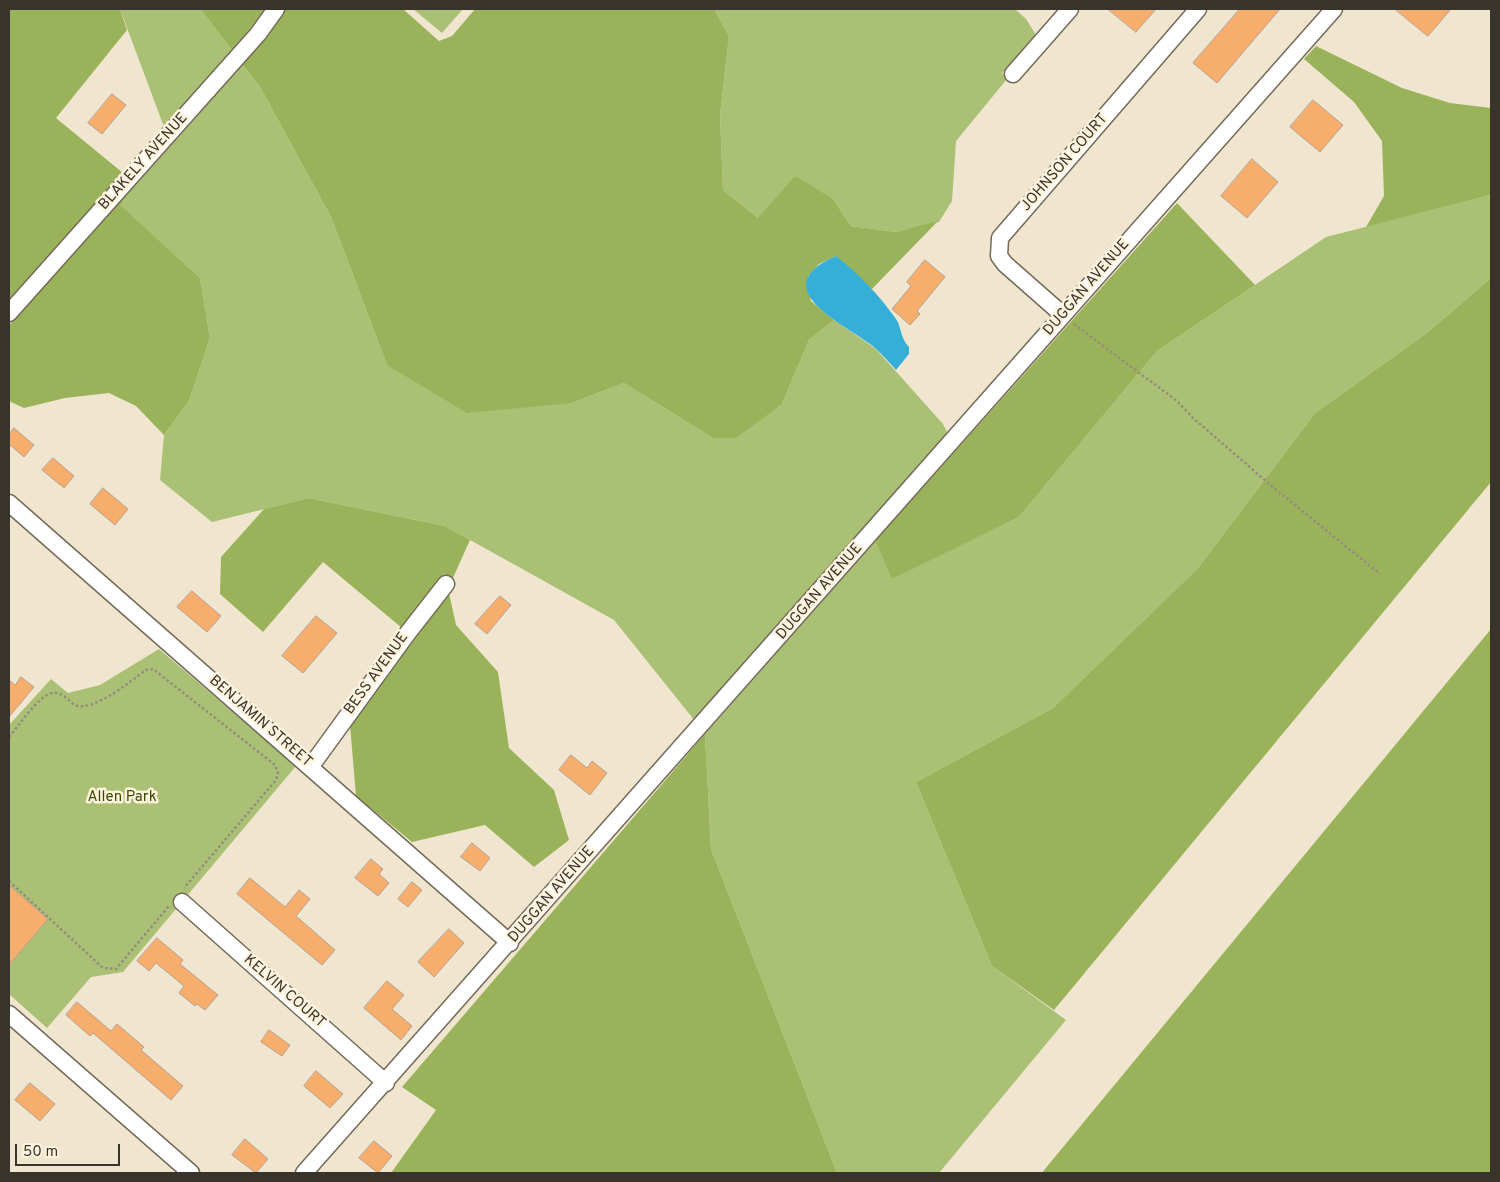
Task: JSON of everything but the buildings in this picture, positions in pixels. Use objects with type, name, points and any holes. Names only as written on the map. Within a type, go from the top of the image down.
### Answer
[{"type":"street","name":"BLAKELY AVENUE","points":[[9,313],[251,41],[276,9]]},
{"type":"street","points":[[1013,74],[1070,9]]},
{"type":"street","name":"JOHNSON COURT","points":[[1063,315],[1005,264],[999,256],[1000,238],[1198,9]]},
{"type":"street","name":"DUGGAN AVENUE","points":[[304,1173],[510,943],[1334,9]]},
{"type":"street","name":"BENJAMIN STREET","points":[[9,503],[311,766],[510,943]]},
{"type":"street","name":"BESS AVENUE","points":[[311,766],[407,634],[446,584]]},
{"type":"street","name":"KELVIN COURT","points":[[178,899],[386,1083]]},
{"type":"street","points":[[9,1014],[191,1173]]},
{"type":"path","points":[[1063,315],[1177,401],[1193,418],[1274,488],[1380,574]]},
{"type":"path","points":[[9,737],[37,704],[51,693],[60,694],[76,705],[85,707],[108,697],[146,670],[153,669],[275,765],[278,773],[276,780],[178,899],[116,969],[103,968],[9,881]]},
{"type":"green space","points":[[9,9],[120,9],[127,30],[56,118],[123,173],[9,301]]},
{"type":"green space","points":[[120,9],[200,9],[232,50],[164,127]]},
{"type":"green space","points":[[200,9],[267,9],[232,50]]},
{"type":"green space","points":[[286,9],[403,9],[439,41],[452,36],[475,9],[714,9],[729,36],[720,116],[723,190],[758,218],[795,176],[833,199],[851,226],[896,232],[938,221],[872,289],[836,256],[819,264],[808,276],[811,301],[834,320],[809,340],[782,404],[736,438],[713,438],[624,383],[572,403],[467,413],[387,365],[331,217],[260,87],[242,64],[264,40]]},
{"type":"green space","points":[[413,9],[463,9],[442,33]]},
{"type":"green space","points":[[714,9],[1015,9],[1026,19],[1036,35],[1002,73],[1007,79],[956,141],[952,201],[939,222],[896,232],[851,226],[833,199],[758,218],[723,190],[720,116],[729,36]]},
{"type":"green space","points":[[1316,46],[1402,88],[1450,103],[1491,108],[1491,195],[1366,227],[1384,196],[1382,141],[1354,102],[1304,59]]},
{"type":"green space","points":[[242,64],[260,87],[331,217],[387,365],[572,403],[624,383],[713,438],[782,404],[809,340],[834,320],[876,349],[943,424],[948,434],[695,721],[614,620],[445,526],[309,498],[212,522],[160,480],[164,435],[189,401],[210,338],[200,278],[119,205],[133,186]]},
{"type":"green space","points":[[133,186],[120,205],[200,278],[210,338],[189,401],[164,435],[136,406],[109,393],[65,398],[24,408],[9,401],[9,325]]},
{"type":"green space","points":[[1491,195],[1491,278],[1428,332],[1315,413],[1198,568],[1053,708],[916,782],[992,966],[1066,1020],[939,1173],[837,1173],[711,849],[705,734],[875,541],[892,578],[1019,517],[1157,351],[1326,237]]},
{"type":"green space","points":[[1177,203],[1255,285],[1157,351],[1019,517],[892,579],[875,541]]},
{"type":"green space","points":[[1491,278],[1491,482],[1054,1010],[992,966],[916,782],[1053,708],[1198,568],[1315,413],[1428,332]]},
{"type":"green space","points":[[309,498],[445,526],[470,540],[452,580],[444,574],[402,628],[323,562],[263,632],[220,594],[221,557],[264,509]]},
{"type":"green space","points":[[449,593],[456,625],[498,672],[509,748],[554,790],[569,840],[534,867],[485,825],[412,842],[356,796],[350,725]]},
{"type":"green space","points":[[1491,629],[1491,1173],[1042,1173],[1045,1169]]},
{"type":"green space","name":"Allen Park","points":[[159,649],[296,766],[123,972],[91,977],[47,1028],[9,994],[9,725],[51,679],[68,693],[100,685]]},
{"type":"green space","points":[[705,734],[711,849],[837,1173],[391,1173],[436,1110],[402,1087]]},
{"type":"water","points":[[836,256],[868,285],[898,322],[904,340],[909,347],[909,354],[896,370],[874,347],[830,317],[816,305],[808,293],[807,280],[815,268]]}]
